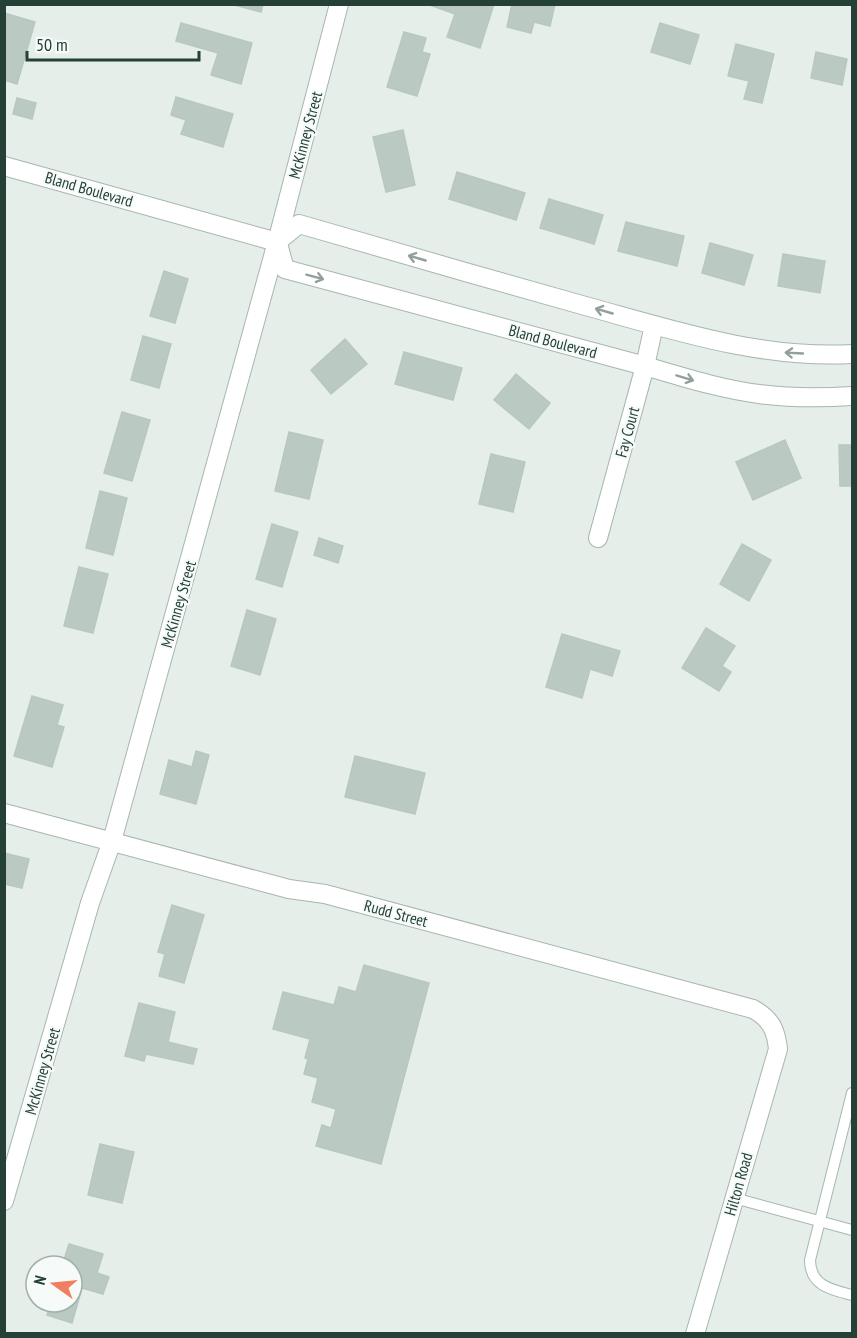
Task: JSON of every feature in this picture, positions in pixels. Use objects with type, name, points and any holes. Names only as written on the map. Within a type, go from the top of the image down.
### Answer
[{"type":"street","name":"McKinney Street","points":[[4,1201],[90,903],[112,841],[277,242],[339,4]]},
{"type":"street","name":"Bland Boulevard","points":[[4,166],[277,242],[285,269],[702,383],[759,394],[797,397],[852,396]]},
{"type":"street","points":[[277,242],[299,224],[710,340],[772,352],[852,354]]},
{"type":"street","name":"Fay Court","points":[[598,538],[654,325]]},
{"type":"street","name":"Rudd Street","points":[[4,813],[289,890],[325,894],[753,1010],[763,1015],[771,1023],[776,1034]]},
{"type":"street","name":"Hilton Road","points":[[695,1334],[778,1049],[776,1034]]},
{"type":"lane","points":[[852,1093],[849,1120],[810,1255],[812,1272],[818,1283],[852,1295]]},
{"type":"lane","points":[[734,1198],[852,1230]]},
{"type":"building","points":[[231,4],[263,4],[261,12]]},
{"type":"building","points":[[427,4],[494,4],[480,48],[447,37],[455,14]]},
{"type":"building","points":[[512,4],[555,4],[550,26],[534,22],[531,33],[507,27]]},
{"type":"building","points":[[4,13],[35,22],[17,84],[4,80]]},
{"type":"building","points":[[181,23],[252,43],[241,84],[211,75],[218,53],[176,41]]},
{"type":"building","points":[[660,23],[699,35],[690,64],[651,52]]},
{"type":"building","points":[[404,32],[426,38],[422,52],[430,54],[417,96],[387,87]]},
{"type":"building","points":[[736,44],[774,54],[762,103],[744,99],[749,81],[728,76]]},
{"type":"building","points":[[816,52],[847,59],[842,85],[811,78]]},
{"type":"building","points":[[176,97],[233,114],[223,147],[181,134],[186,120],[171,115]]},
{"type":"building","points":[[17,98],[36,103],[32,119],[13,114]]},
{"type":"building","points":[[403,130],[415,185],[386,192],[373,137]]},
{"type":"building","points":[[457,172],[525,193],[516,220],[449,199]]},
{"type":"building","points":[[549,199],[603,215],[594,244],[540,228]]},
{"type":"building","points":[[626,222],[684,236],[677,266],[618,251]]},
{"type":"building","points":[[710,243],[753,255],[744,285],[702,273]]},
{"type":"building","points":[[783,254],[825,261],[820,293],[778,286]]},
{"type":"building","points":[[164,271],[188,279],[175,323],[150,316]]},
{"type":"building","points":[[143,336],[171,344],[159,388],[131,380]]},
{"type":"building","points":[[345,339],[367,364],[331,394],[311,370]]},
{"type":"building","points":[[404,352],[462,368],[453,400],[395,384]]},
{"type":"building","points":[[516,374],[550,403],[529,429],[494,400]]},
{"type":"building","points":[[122,412],[150,420],[132,481],[104,473]]},
{"type":"building","points":[[289,432],[323,440],[309,499],[275,491]]},
{"type":"building","points":[[785,440],[801,478],[753,500],[736,462]]},
{"type":"building","points":[[839,445],[852,445],[852,486],[840,486]]},
{"type":"building","points":[[491,454],[525,462],[513,512],[479,504]]},
{"type":"building","points":[[100,491],[127,498],[113,555],[86,548]]},
{"type":"building","points":[[272,524],[298,532],[282,587],[256,579]]},
{"type":"building","points":[[319,538],[343,546],[338,563],[314,555]]},
{"type":"building","points":[[742,544],[771,560],[749,601],[720,584]]},
{"type":"building","points":[[79,567],[108,574],[93,633],[64,626]]},
{"type":"building","points":[[247,610],[276,619],[260,675],[231,666]]},
{"type":"building","points":[[706,628],[735,646],[722,666],[731,672],[719,691],[682,668]]},
{"type":"building","points":[[562,634],[620,651],[612,676],[590,669],[582,698],[546,687]]},
{"type":"building","points":[[32,696],[63,705],[57,725],[64,727],[52,767],[14,756]]},
{"type":"building","points":[[196,751],[209,755],[196,804],[160,794],[169,760],[192,767]]},
{"type":"building","points":[[355,756],[425,773],[415,814],[345,797]]},
{"type":"building","points":[[4,853],[29,859],[22,888],[4,884]]},
{"type":"building","points":[[172,905],[204,915],[184,983],[159,976],[165,954],[158,952]]},
{"type":"building","points":[[364,965],[429,983],[381,1164],[316,1146],[322,1125],[331,1128],[336,1109],[312,1102],[318,1078],[304,1074],[310,1039],[273,1029],[283,992],[334,1005],[339,987],[356,992]]},
{"type":"building","points":[[139,1003],[175,1012],[168,1042],[197,1049],[193,1064],[146,1054],[144,1061],[125,1056]]},
{"type":"building","points":[[100,1144],[134,1152],[122,1203],[88,1195]]},
{"type":"building","points":[[69,1244],[103,1254],[97,1273],[109,1277],[103,1294],[84,1289],[84,1254],[66,1254]]},
{"type":"building","points":[[47,1314],[75,1314],[72,1323]]}]
